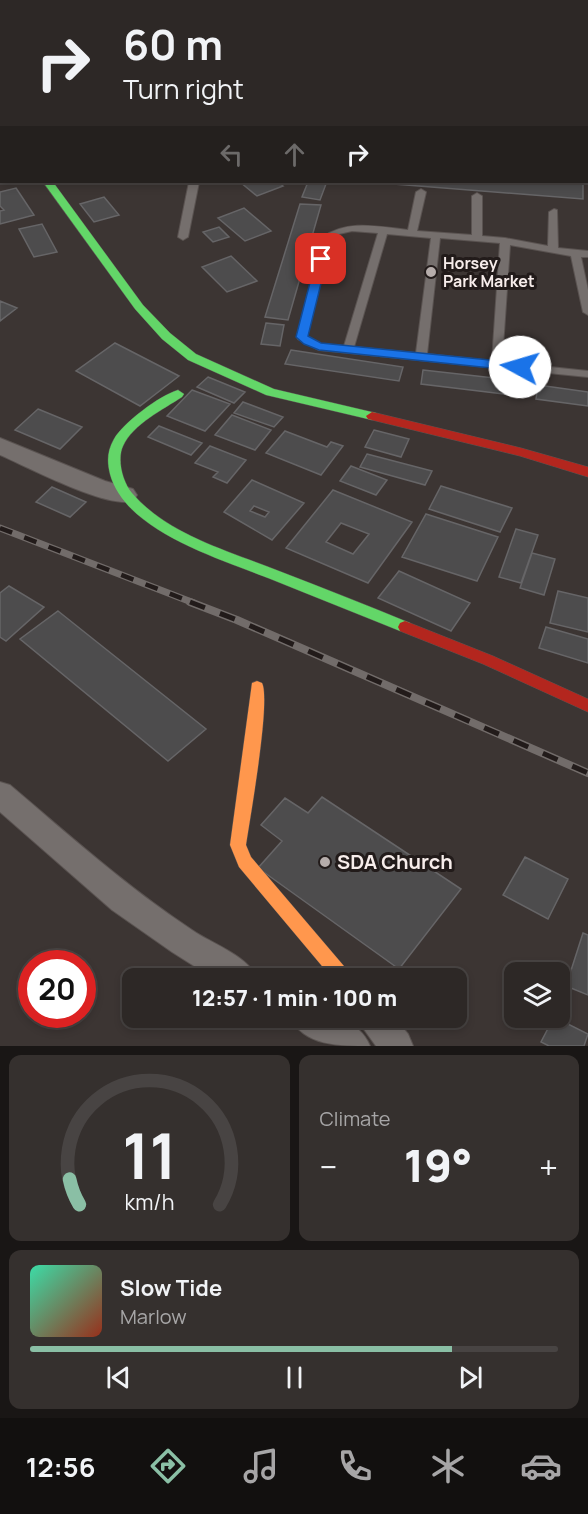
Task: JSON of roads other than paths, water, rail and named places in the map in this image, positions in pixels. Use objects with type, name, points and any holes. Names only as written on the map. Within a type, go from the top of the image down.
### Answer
[{"type":"street","points":[[49,183],[139,307],[166,336],[192,357],[270,392],[521,452],[588,472]]},
{"type":"street","points":[[125,495],[114,467],[116,445],[129,431],[178,394]]},
{"type":"street","points":[[0,446],[98,488],[125,495],[172,529],[205,547],[488,660],[588,706]]},
{"type":"street","points":[[257,687],[258,711],[238,845],[245,862],[335,968]]},
{"type":"street","points":[[0,794],[123,900],[225,968]]},
{"type":"street","points":[[324,1028],[353,1046]]},
{"type":"street","points":[[382,1028],[396,1046]]},
{"type":"lane","points":[[183,237],[194,183]]},
{"type":"lane","points":[[412,234],[421,192]]},
{"type":"lane","points":[[477,196],[477,239]]},
{"type":"lane","points":[[554,212],[554,250]]},
{"type":"lane","points":[[588,254],[575,254],[505,241],[352,228],[336,232],[326,239],[302,337],[319,346],[348,350],[588,374]]},
{"type":"lane","points":[[348,350],[383,231]]},
{"type":"lane","points":[[422,357],[436,236]]},
{"type":"lane","points":[[497,364],[505,241]]},
{"type":"lane","points":[[575,254],[588,312]]},
{"type":"railway","points":[[0,528],[194,603]]},
{"type":"railway","points":[[190,602],[237,620],[588,773]]},
{"type":"place","name":"Horsey Park Market","points":[[431,272]]},
{"type":"place","name":"SDA Church","points":[[325,862]]}]
